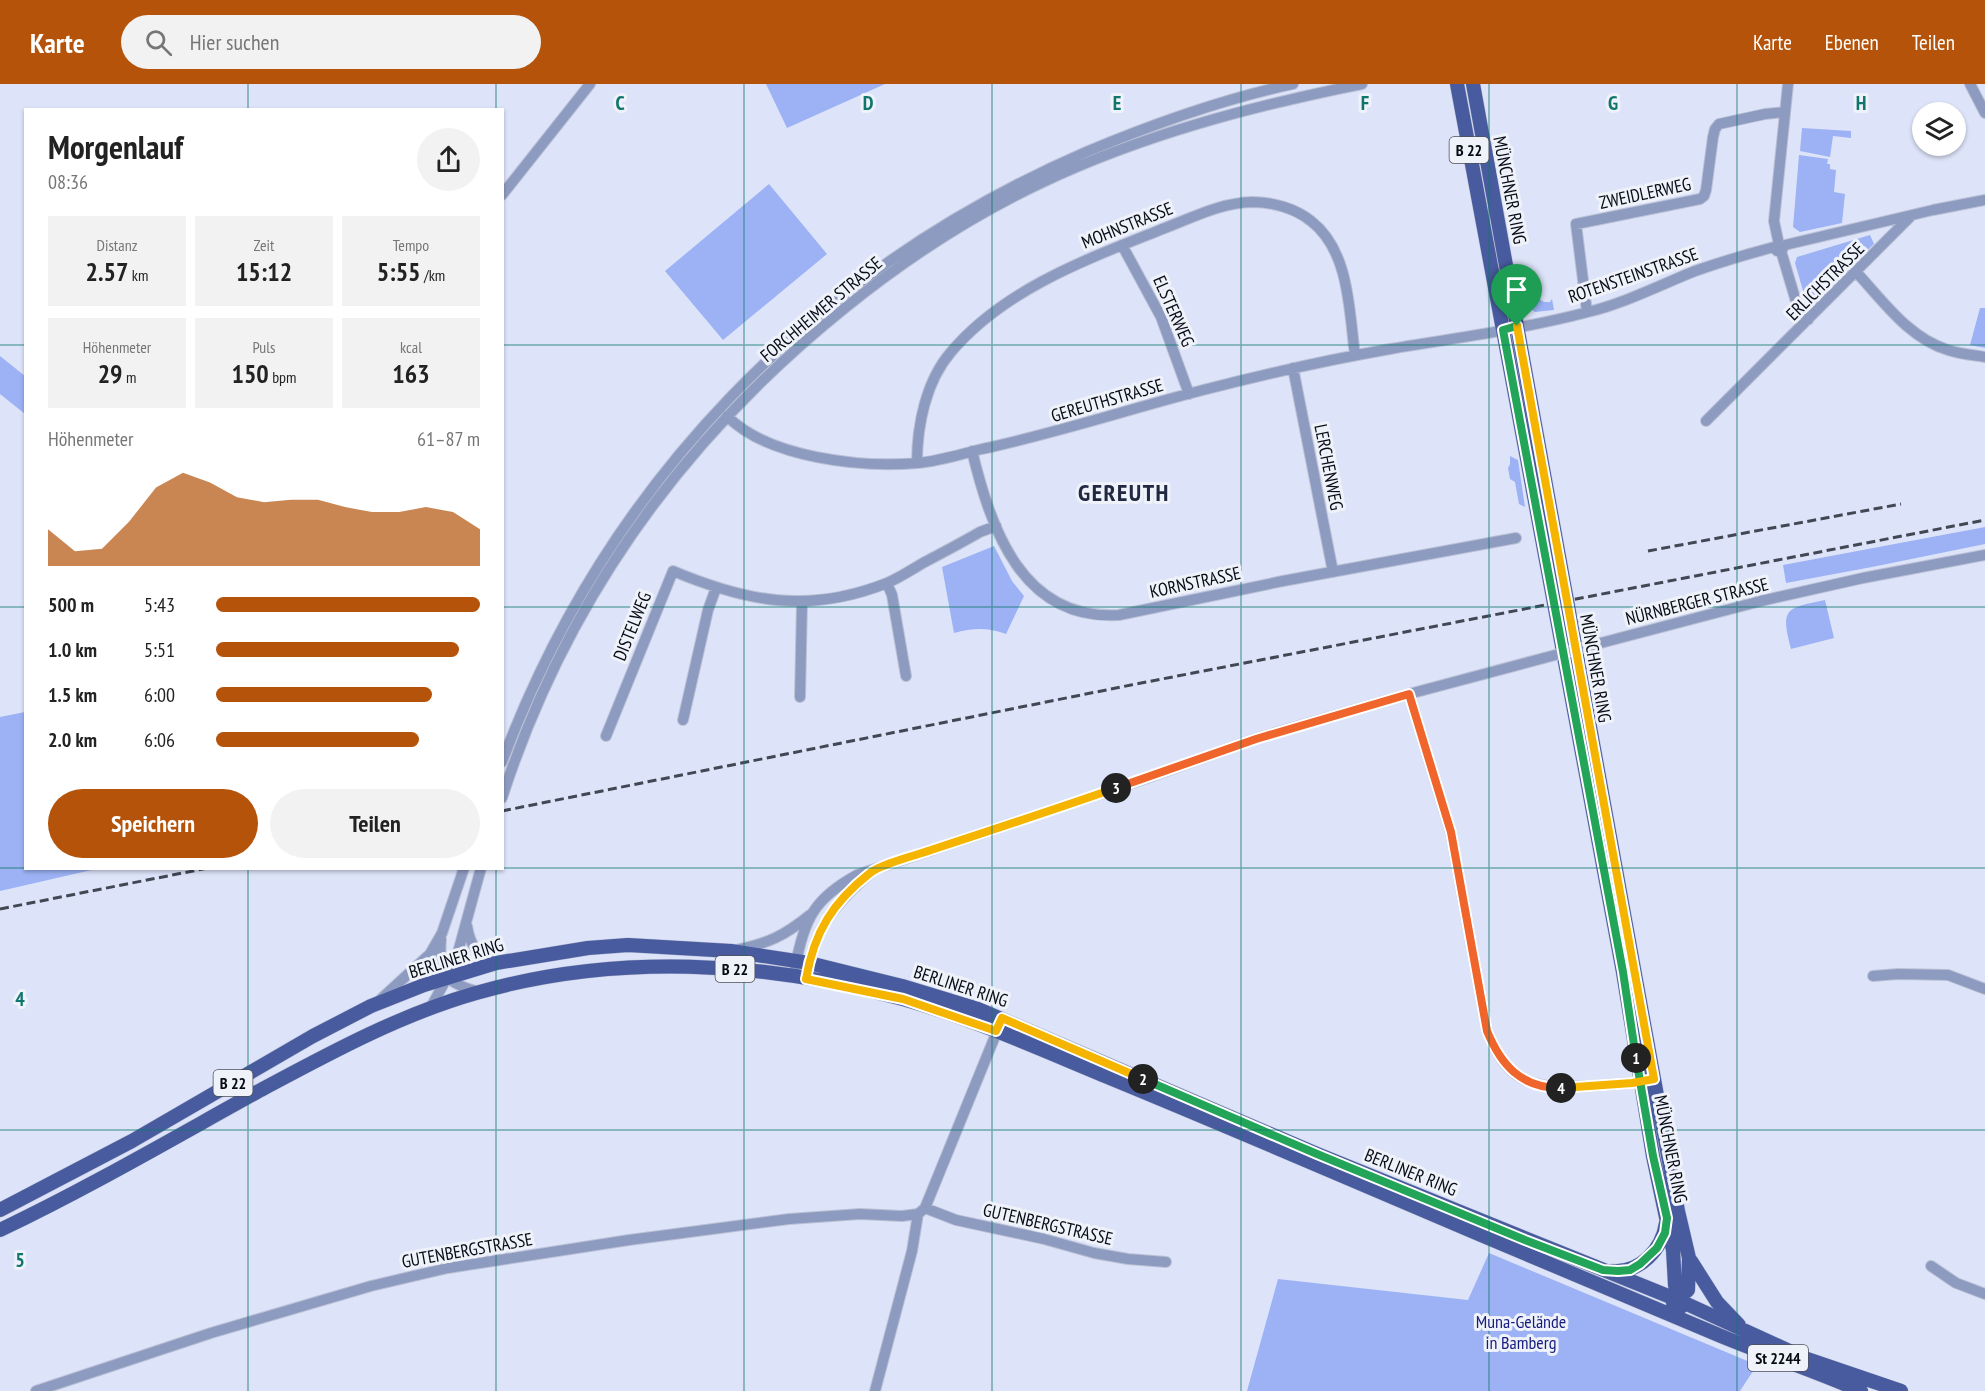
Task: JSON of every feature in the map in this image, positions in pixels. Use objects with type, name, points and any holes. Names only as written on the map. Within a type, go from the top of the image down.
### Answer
[{"type":"main road","name":"MÜNCHNER RING","points":[[1457,84],[1510,328],[1678,1211],[1689,1258]]},
{"type":"main road","name":"MÜNCHNER RING","points":[[1473,84],[1510,328],[1653,1156],[1673,1250],[1678,1300]]},
{"type":"main road","name":"BERLINER RING","points":[[0,1210],[132,1141],[313,1036],[371,1006],[424,985],[496,963],[556,952],[628,945],[731,951],[802,962],[951,999],[999,1025],[1206,1118],[1692,1324],[1861,1391]]},
{"type":"main road","name":"BERLINER RING","points":[[0,1230],[362,1037],[431,1007],[480,992],[551,976],[631,968],[723,968],[799,977],[903,999],[999,1025],[1678,1300],[1807,1359],[1901,1391]]},
{"type":"main road","name":"B 22","points":[[1603,1270],[1630,1270],[1643,1262],[1657,1248],[1665,1233],[1667,1218]]},
{"type":"main road","name":"B 22","points":[[1678,1300],[1686,1293],[1690,1285],[1689,1258]]},
{"type":"main road","points":[[1689,1258],[1717,1302],[1749,1334]]},
{"type":"main road","points":[[1658,1309],[1678,1300],[1683,1314],[1692,1324]]},
{"type":"street","points":[[504,193],[591,84]]},
{"type":"street","name":"FORCHHEIMER STRASSE","points":[[504,757],[521,712],[546,659],[586,586],[625,525],[668,468],[728,400],[770,357],[824,310],[907,248],[1004,191],[1137,131],[1242,97],[1293,84]]},
{"type":"street","name":"FORCHHEIMER STRASSE","points":[[504,792],[527,727],[571,634],[599,585],[655,502],[727,416],[776,366],[877,282],[942,237],[984,213],[1041,183],[1143,141],[1238,112],[1341,86],[1362,84]]},
{"type":"street","points":[[1788,84],[1774,221],[1779,246],[1798,308],[1808,320]]},
{"type":"street","points":[[1970,84],[1985,113]]},
{"type":"street","name":"ZWEIDLERWEG","points":[[1587,312],[1576,225],[1700,199],[1706,190],[1715,129],[1726,122],[1785,112]]},
{"type":"street","points":[[1912,215],[1985,200]]},
{"type":"street","name":"MOHNSTRASSE","points":[[917,463],[918,439],[927,396],[937,374],[949,354],[991,314],[1052,276],[1214,208],[1251,202],[1269,203],[1290,209],[1311,221],[1326,236],[1337,257],[1346,285],[1355,355]]},
{"type":"street","name":"ROTENSTEINSTRASSE","points":[[1510,328],[1587,312],[1707,267],[1779,246],[1912,215]]},
{"type":"street","name":"ERLICHSTRASSE","points":[[1706,421],[1857,273],[1912,215]]},
{"type":"street","name":"ELSTERWEG","points":[[1122,245],[1161,317],[1189,394]]},
{"type":"street","points":[[1857,273],[1922,339],[1950,351],[1985,357]]},
{"type":"street","name":"GEREUTHSTRASSE","points":[[727,416],[750,434],[807,455],[844,462],[917,463],[1079,426],[1189,394],[1293,368],[1510,328]]},
{"type":"street","name":"LERCHENWEG","points":[[1293,368],[1333,572]]},
{"type":"street","name":"KORNSTRASSE","points":[[972,451],[982,491],[996,526],[1015,563],[1034,586],[1052,599],[1074,609],[1097,615],[1119,615],[1516,538]]},
{"type":"street","name":"DISTELWEG","points":[[606,736],[673,571],[716,588],[759,598],[802,602],[838,597],[887,583],[980,532],[996,526]]},
{"type":"street","name":"NÜRNBERGER STRASSE","points":[[802,962],[810,915],[826,896],[857,875],[1256,739],[1409,694],[1761,601],[1863,578],[1985,555]]},
{"type":"street","points":[[887,583],[906,676]]},
{"type":"street","points":[[683,720],[708,610],[716,588]]},
{"type":"street","points":[[800,697],[802,602]]},
{"type":"street","points":[[1409,694],[1451,832],[1487,1031],[1495,1052],[1508,1068],[1540,1086],[1561,1088],[1654,1079]]},
{"type":"street","points":[[371,1006],[427,959],[442,933],[463,870]]},
{"type":"street","points":[[431,1007],[455,963],[480,870]]},
{"type":"street","name":"NÜRNBERGER STRASSE","points":[[802,962],[831,911],[872,871]]},
{"type":"street","points":[[731,951],[760,945],[783,936],[810,915]]},
{"type":"street","points":[[466,920],[473,946],[484,957],[496,963]]},
{"type":"street","points":[[442,933],[440,963],[442,969],[462,987],[480,992]]},
{"type":"street","points":[[799,977],[802,962]]},
{"type":"street","points":[[1873,976],[1948,975],[1985,989]]},
{"type":"street","points":[[875,1391],[922,1211],[999,1025]]},
{"type":"street","name":"GUTENBERGSTRASSE","points":[[36,1391],[211,1333],[371,1286],[448,1268],[629,1240],[789,1219],[860,1214],[902,1216],[922,1211],[1102,1255],[1166,1262]]},
{"type":"street","points":[[1931,1266],[1956,1283],[1985,1294]]},
{"type":"green space","points":[[766,84],[885,84],[787,128]]},
{"type":"green space","points":[[1802,128],[1851,131],[1851,138],[1833,136],[1830,157],[1800,151]]},
{"type":"green space","points":[[1799,155],[1828,159],[1827,164],[1830,164],[1830,169],[1836,170],[1834,192],[1845,194],[1842,223],[1800,232],[1793,227]]},
{"type":"green space","points":[[769,184],[827,254],[723,340],[665,271]]},
{"type":"green space","points":[[1870,235],[1874,244],[1814,301],[1810,303],[1806,301],[1795,263],[1797,257]]},
{"type":"green space","points":[[1533,290],[1534,295],[1538,295],[1539,299],[1544,302],[1550,302],[1552,299],[1554,310],[1535,312],[1525,305],[1522,293]]},
{"type":"green space","points":[[1980,308],[1985,308],[1985,348],[1970,345]]},
{"type":"green space","points":[[0,356],[24,375],[24,413],[0,394]]},
{"type":"green space","points":[[1510,456],[1518,460],[1525,507],[1519,504],[1515,482],[1510,479],[1508,468]]},
{"type":"green space","points":[[1985,527],[1985,544],[1786,583],[1783,565]]},
{"type":"green space","points":[[994,546],[1012,581],[1024,596],[1006,634],[980,629],[954,633],[942,567]]},
{"type":"green space","points":[[1825,600],[1834,638],[1791,649],[1786,625],[1789,612],[1802,605]]},
{"type":"green space","points":[[24,712],[24,870],[92,870],[0,891],[0,717]]},
{"type":"green space","name":"Muna-Gelände in Bamberg","points":[[1489,1253],[1757,1365],[1740,1391],[1247,1391],[1278,1279],[1468,1300]]},
{"type":"railway","points":[[1648,551],[1901,504]]},
{"type":"railway","points":[[504,811],[1131,685],[1985,520]]},
{"type":"railway","points":[[0,909],[198,870]]},
{"type":"district","name":"GEREUTH","points":[[1124,492]]},
{"type":"route","points":[[1517,326],[1503,330],[1623,972],[1640,1082],[1653,1156],[1667,1218],[1665,1233],[1657,1248],[1647,1258],[1630,1270],[1603,1270],[1317,1154],[1002,1018],[996,1031],[903,999],[806,979],[813,947],[831,911],[872,871],[1256,739],[1409,694],[1451,832],[1487,1031],[1495,1052],[1508,1068],[1524,1079],[1550,1088],[1632,1083],[1640,1082],[1654,1079],[1517,326]]}]
